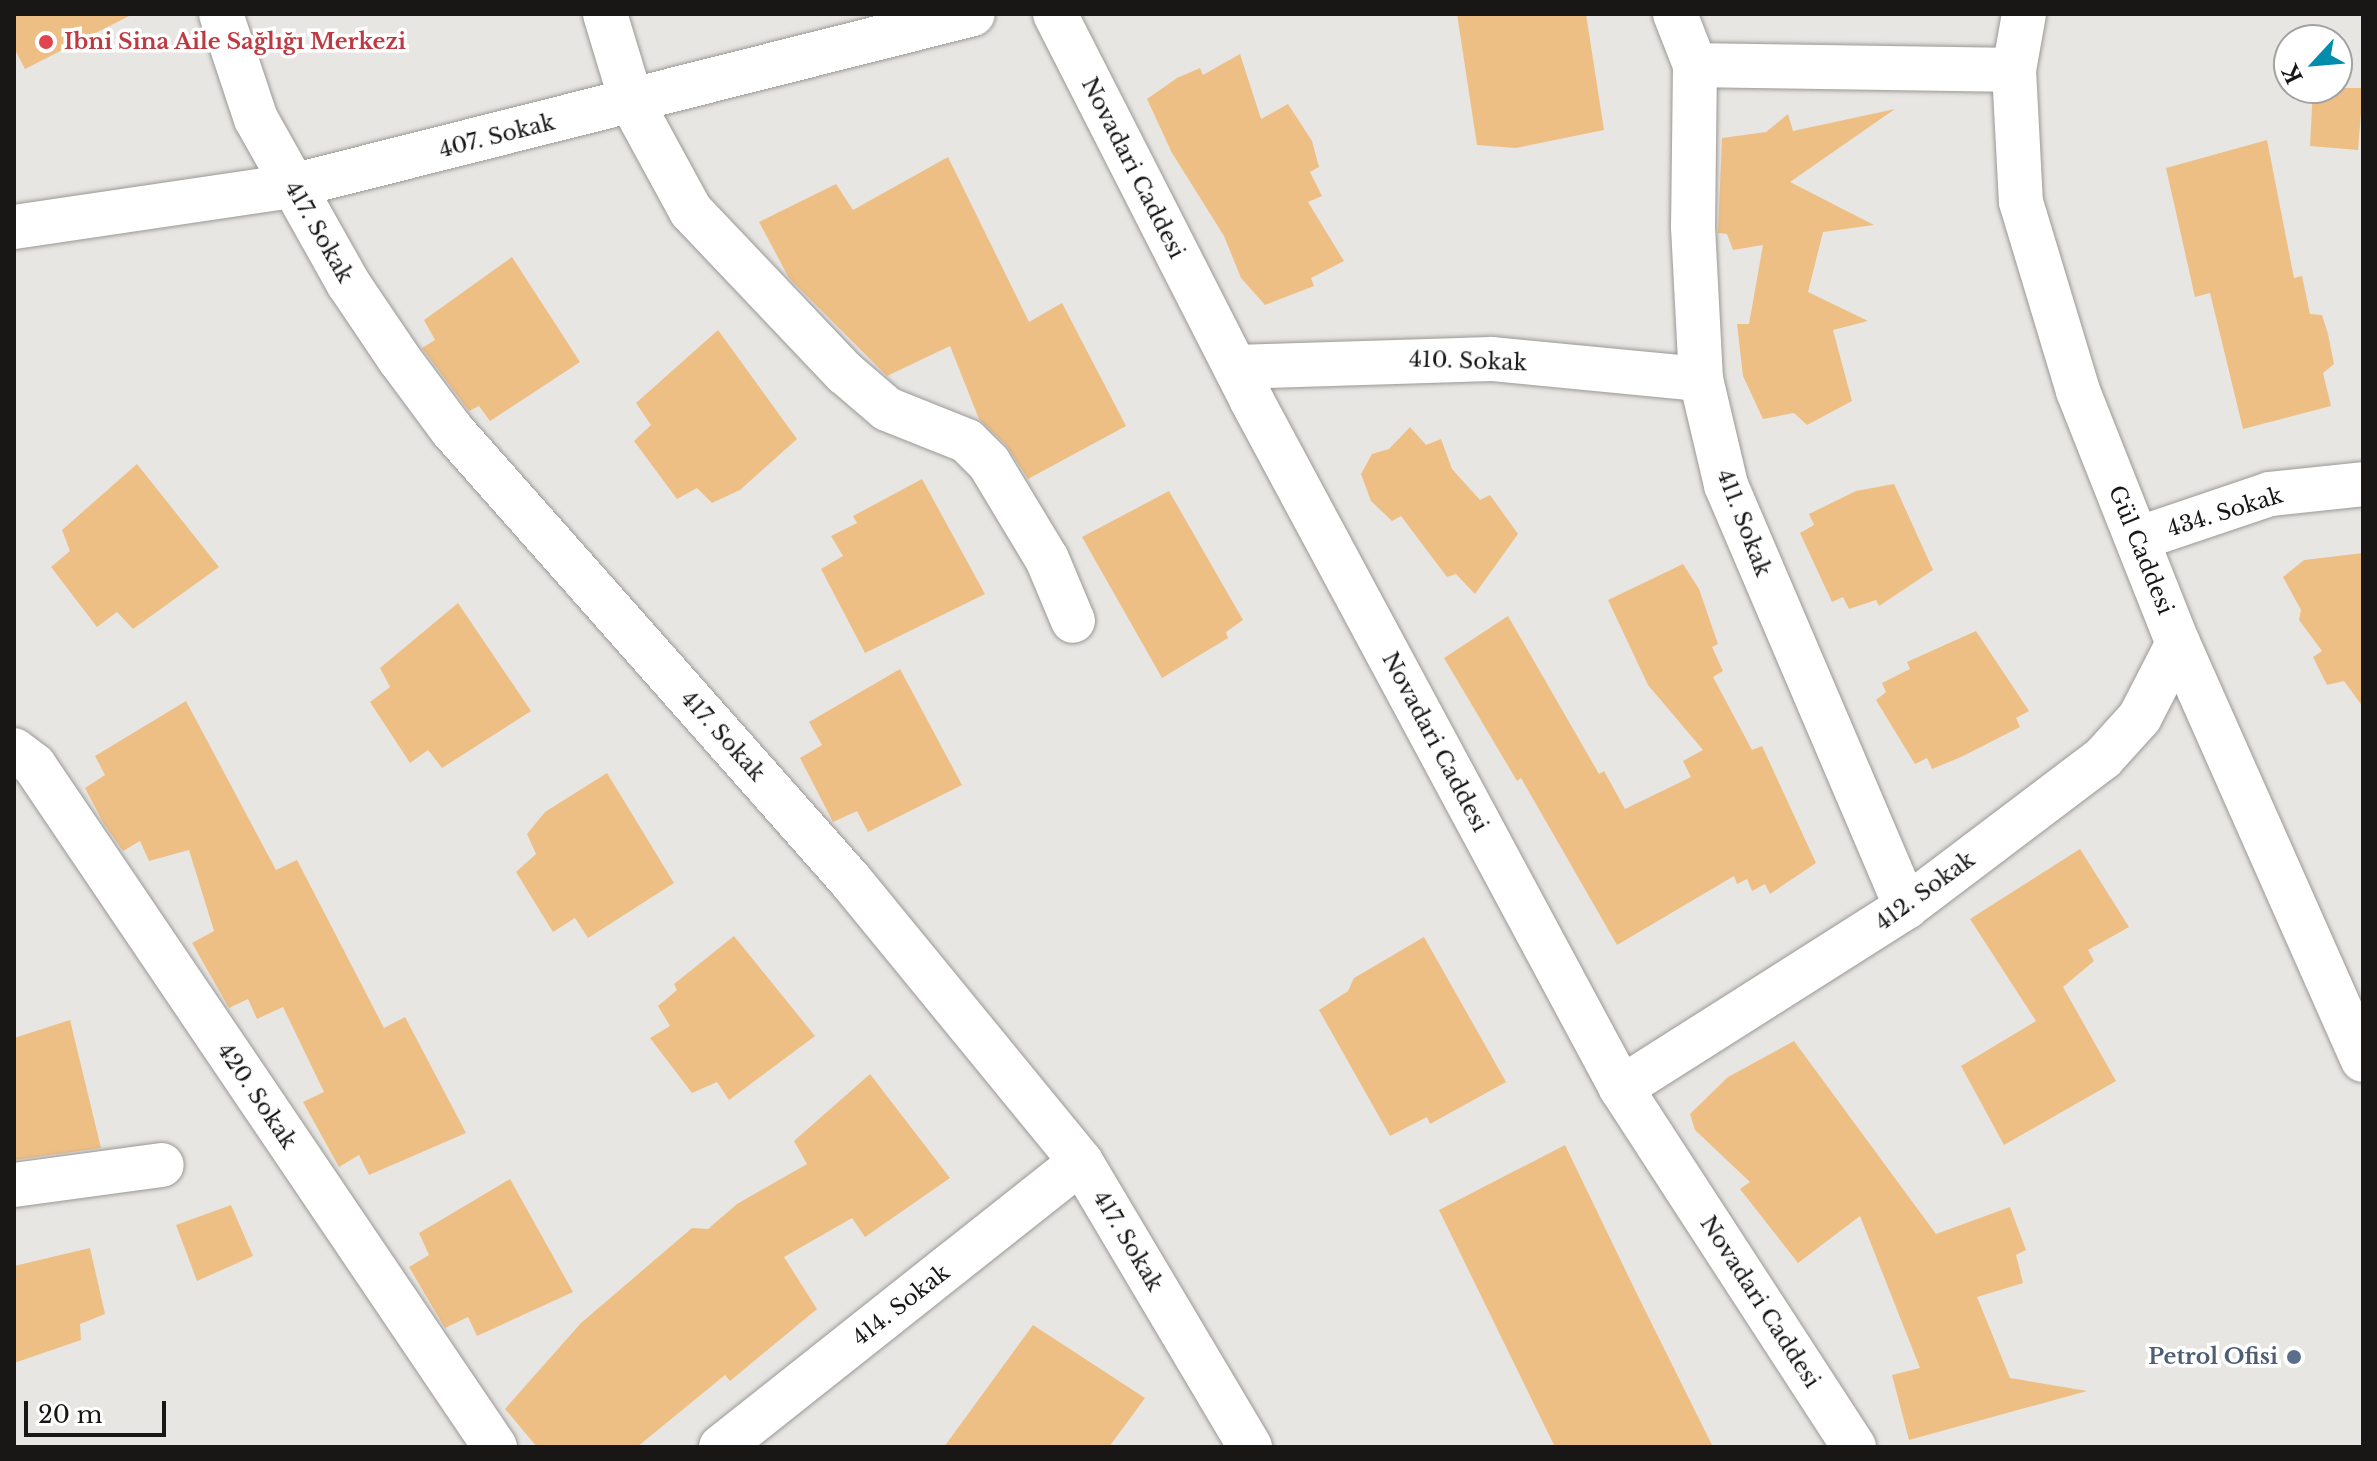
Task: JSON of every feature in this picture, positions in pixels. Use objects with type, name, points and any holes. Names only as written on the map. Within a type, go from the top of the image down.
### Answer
[{"type":"street","name":"417. Sokak","points":[[221,14],[256,119],[292,186],[348,283],[452,430],[851,881],[1081,1162],[1250,1447]]},
{"type":"street","points":[[605,14],[632,103],[691,211],[834,362],[887,409],[967,441],[989,463],[1047,559],[1073,621]]},
{"type":"street","name":"407. Sokak","points":[[14,227],[292,186],[632,103],[973,14]]},
{"type":"street","name":"Novadari Caddesi","points":[[1055,14],[1235,367],[1621,1088],[1854,1447]]},
{"type":"street","name":"411. Sokak","points":[[1675,14],[1695,65],[1693,227],[1701,379],[1726,485],[1906,907]]},
{"type":"street","name":"Gül Caddesi","points":[[2024,14],[2014,70],[2021,202],[2078,391],[2178,643],[2363,1060]]},
{"type":"street","points":[[1695,65],[2014,70]]},
{"type":"street","name":"410. Sokak","points":[[1235,367],[1492,359],[1701,379]]},
{"type":"street","name":"434. Sokak","points":[[2137,539],[2270,494],[2363,484]]},
{"type":"street","name":"412. Sokak","points":[[1621,1088],[1906,907],[2103,758],[2140,717],[2178,643]]},
{"type":"street","name":"420. Sokak","points":[[14,750],[34,765],[495,1447]]},
{"type":"street","name":"414. Sokak","points":[[721,1447],[1081,1162]]},
{"type":"street","points":[[14,1185],[162,1165]]},
{"type":"building","name":"Ibni Sina Aile Sağlığı Merkezi","points":[[14,14],[133,14],[25,69],[14,48]]},
{"type":"building","points":[[1457,14],[1586,14],[1604,130],[1516,148],[1477,145]]},
{"type":"building","points":[[1240,54],[1261,119],[1288,104],[1312,141],[1319,167],[1310,172],[1322,196],[1308,202],[1344,261],[1311,278],[1314,286],[1265,305],[1241,278],[1224,236],[1172,153],[1147,99],[1177,78],[1200,68],[1203,75]]},
{"type":"building","points":[[2353,88],[2363,88],[2358,150],[2310,146],[2312,104],[2353,104]]},
{"type":"building","points":[[1895,109],[1790,182],[1874,225],[1823,232],[1808,292],[1868,321],[1833,330],[1852,401],[1807,425],[1794,413],[1763,419],[1743,376],[1737,324],[1749,324],[1763,245],[1733,250],[1727,234],[1718,233],[1722,138],[1766,132],[1788,114],[1793,131]]},
{"type":"building","points":[[2267,140],[2294,278],[2302,276],[2310,314],[2322,315],[2328,334],[2334,364],[2323,373],[2331,406],[2243,429],[2210,293],[2195,297],[2166,168]]},
{"type":"building","points":[[948,157],[1029,322],[1062,303],[1126,426],[1028,479],[1007,446],[979,419],[950,346],[887,376],[789,278],[759,222],[836,184],[853,210]]},
{"type":"building","points":[[512,257],[580,362],[490,421],[479,406],[469,411],[422,348],[435,340],[424,320]]},
{"type":"building","points":[[718,330],[797,439],[740,490],[712,503],[697,488],[677,499],[634,441],[651,425],[636,403]]},
{"type":"building","points":[[1410,427],[1426,445],[1441,439],[1452,469],[1480,500],[1490,495],[1518,534],[1475,594],[1456,574],[1447,577],[1401,516],[1392,521],[1371,501],[1361,474],[1372,454],[1389,449]]},
{"type":"building","points":[[137,464],[219,567],[133,629],[117,612],[97,627],[51,567],[70,551],[62,530]]},
{"type":"building","points":[[922,479],[985,594],[865,653],[821,569],[843,556],[831,536],[857,523],[853,516]]},
{"type":"building","points":[[1894,484],[1933,570],[1879,606],[1876,600],[1849,609],[1843,597],[1832,602],[1800,533],[1814,525],[1809,514],[1856,491]]},
{"type":"building","points":[[1169,491],[1243,620],[1226,632],[1228,638],[1162,678],[1082,537]]},
{"type":"building","points":[[2363,553],[2363,707],[2344,681],[2327,685],[2313,657],[2322,651],[2299,620],[2301,610],[2283,577],[2304,560]]},
{"type":"building","points":[[1683,564],[1699,589],[1718,644],[1712,647],[1723,671],[1713,677],[1752,750],[1762,746],[1816,863],[1770,894],[1765,884],[1752,891],[1747,879],[1737,884],[1734,876],[1617,945],[1521,778],[1517,781],[1444,658],[1508,616],[1599,774],[1604,771],[1625,809],[1691,777],[1683,761],[1703,750],[1648,685],[1608,600]]},
{"type":"building","points":[[458,603],[531,711],[442,768],[428,750],[410,763],[370,702],[390,687],[380,668]]},
{"type":"building","points":[[1976,631],[2029,711],[2016,718],[2020,727],[1961,757],[1932,769],[1927,758],[1915,764],[1876,700],[1886,692],[1882,683],[1910,669],[1907,662]]},
{"type":"building","points":[[900,669],[962,785],[868,832],[857,811],[833,822],[800,758],[822,745],[809,722]]},
{"type":"building","points":[[186,701],[276,870],[297,860],[384,1028],[405,1017],[466,1133],[369,1175],[359,1155],[339,1167],[303,1102],[324,1092],[283,1007],[257,1019],[248,999],[229,1008],[192,943],[214,931],[189,850],[149,861],[140,841],[123,851],[104,824],[85,788],[105,775],[95,756]]},
{"type":"building","points":[[607,773],[674,883],[588,938],[575,918],[553,932],[516,872],[536,854],[527,834],[545,812]]},
{"type":"building","points":[[2080,849],[2129,927],[2088,950],[2094,961],[2063,987],[2116,1081],[2004,1145],[1961,1066],[2036,1021],[1970,919]]},
{"type":"building","points":[[734,936],[815,1036],[729,1100],[717,1082],[692,1093],[650,1038],[670,1026],[658,1006],[677,990],[674,984]]},
{"type":"building","points":[[1424,937],[1506,1082],[1430,1124],[1427,1117],[1390,1136],[1319,1010],[1348,991],[1354,978]]},
{"type":"building","points":[[70,1020],[101,1148],[14,1160],[14,1038]]},
{"type":"building","points":[[1794,1041],[1936,1234],[2010,1207],[2026,1250],[2016,1255],[2023,1283],[1977,1297],[2010,1378],[2087,1391],[1909,1440],[1892,1375],[1920,1368],[1860,1216],[1798,1263],[1740,1189],[1750,1182],[1695,1130],[1690,1114],[1728,1077]]},
{"type":"building","points":[[870,1074],[950,1178],[865,1237],[852,1218],[784,1257],[817,1309],[730,1381],[725,1375],[637,1447],[537,1447],[505,1409],[581,1323],[692,1228],[708,1229],[737,1204],[807,1164],[794,1141]]},
{"type":"building","points":[[1565,1145],[1713,1447],[1555,1447],[1439,1210]]},
{"type":"building","points":[[510,1179],[573,1292],[477,1336],[468,1317],[445,1328],[409,1267],[429,1255],[419,1233]]},
{"type":"building","points":[[231,1205],[253,1256],[197,1281],[176,1225]]},
{"type":"building","points":[[90,1248],[105,1314],[80,1324],[81,1340],[14,1363],[14,1266]]},
{"type":"building","points":[[1033,1325],[1145,1398],[1109,1447],[944,1447]]},
{"type":"place","name":"Ibni Sina Aile Sağlığı Merkezi","points":[[46,42]]},
{"type":"place","name":"Petrol Ofisi","points":[[2294,1357]]}]
